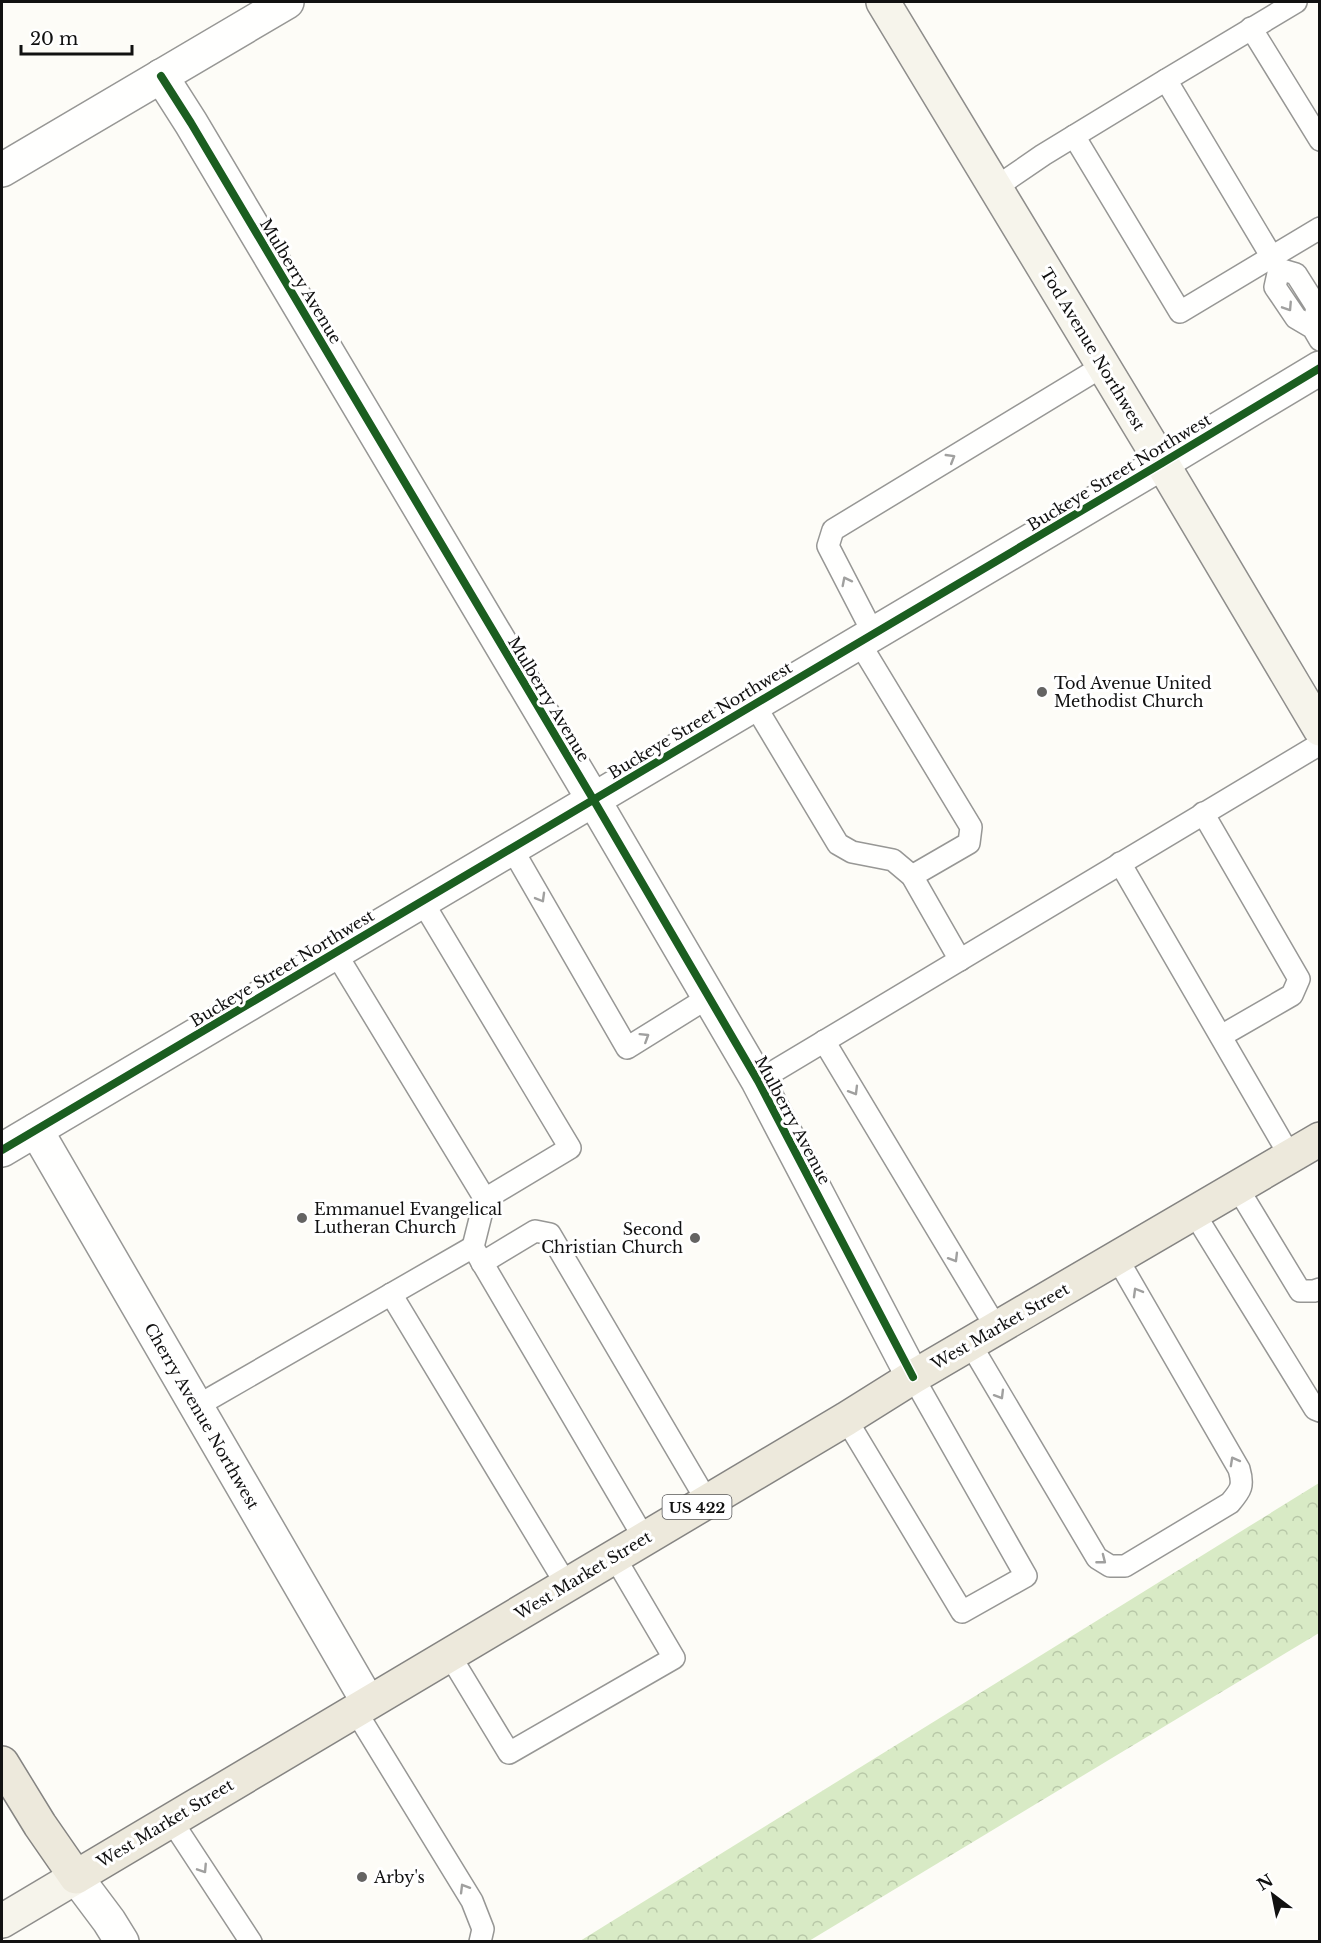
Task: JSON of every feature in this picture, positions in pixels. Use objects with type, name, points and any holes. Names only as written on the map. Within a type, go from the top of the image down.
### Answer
[{"type":"main road","name":"Tod Avenue Northwest","points":[[883,2],[1320,729]]},
{"type":"main road","name":"West Market Street","points":[[2,1921],[913,1377],[1320,1139]]},
{"type":"main road","points":[[2,1763],[40,1825],[76,1877]]},
{"type":"street","points":[[2,170],[287,2]]},
{"type":"street","name":"Mulberry Avenue","points":[[161,76],[593,799],[758,1081],[913,1377]]},
{"type":"street","name":"Buckeye Street Northwest","points":[[2,1149],[1320,368]]},
{"type":"street","name":"Cherry Avenue Northwest","points":[[36,1130],[197,1406],[362,1706]]},
{"type":"street","points":[[76,1877],[122,1941]]},
{"type":"lane","points":[[995,188],[1043,155],[1296,2]]},
{"type":"lane","points":[[1251,28],[1320,140]]},
{"type":"lane","points":[[1166,80],[1276,263],[1296,274],[1317,307],[1316,334]]},
{"type":"lane","points":[[1074,136],[1180,312],[1276,263],[1320,228]]},
{"type":"lane","points":[[912,876],[969,843],[970,827],[866,638],[828,546],[833,530],[1103,366]]},
{"type":"lane","points":[[754,704],[838,844],[852,852],[893,860],[912,876],[960,960]]},
{"type":"lane","points":[[758,1081],[1320,744]]},
{"type":"lane","points":[[1203,813],[1299,979],[1292,995],[1221,1036]]},
{"type":"lane","points":[[511,847],[627,1048],[709,998]]},
{"type":"lane","points":[[1119,863],[1290,1156]]},
{"type":"lane","points":[[422,901],[570,1148],[485,1199]]},
{"type":"lane","points":[[335,952],[485,1199],[477,1255],[644,1538]]},
{"type":"lane","points":[[824,1041],[984,1337],[1097,1558],[1110,1566],[1125,1566],[1230,1503],[1240,1491],[1242,1480],[1239,1469],[1118,1258]]},
{"type":"lane","points":[[1238,1187],[1300,1291],[1314,1291],[1320,1288]]},
{"type":"lane","points":[[1194,1213],[1314,1409],[1320,1412]]},
{"type":"lane","points":[[197,1406],[391,1294],[535,1230],[550,1234],[707,1501]]},
{"type":"lane","points":[[391,1294],[566,1584]]},
{"type":"lane","points":[[846,1419],[962,1612],[1026,1576],[913,1377]]},
{"type":"lane","points":[[449,1654],[509,1753],[674,1658],[614,1556]]},
{"type":"lane","points":[[362,1706],[472,1901],[483,1929],[480,1941]]},
{"type":"lane","points":[[171,1820],[251,1941]]},
{"type":"green space","points":[[1319,1483],[1319,1633],[809,1941],[580,1941]]},
{"type":"cycle path","points":[[161,76],[593,799],[758,1081],[913,1377]]},
{"type":"cycle path","points":[[2,1150],[1320,368]]},
{"type":"place","name":"Tod Avenue United Methodist Church","points":[[1042,692]]},
{"type":"place","name":"Emmanuel Evangelical Lutheran Church","points":[[302,1218]]},
{"type":"place","name":"Second Christian Church","points":[[695,1238]]},
{"type":"place","name":"Arby's","points":[[362,1877]]}]
